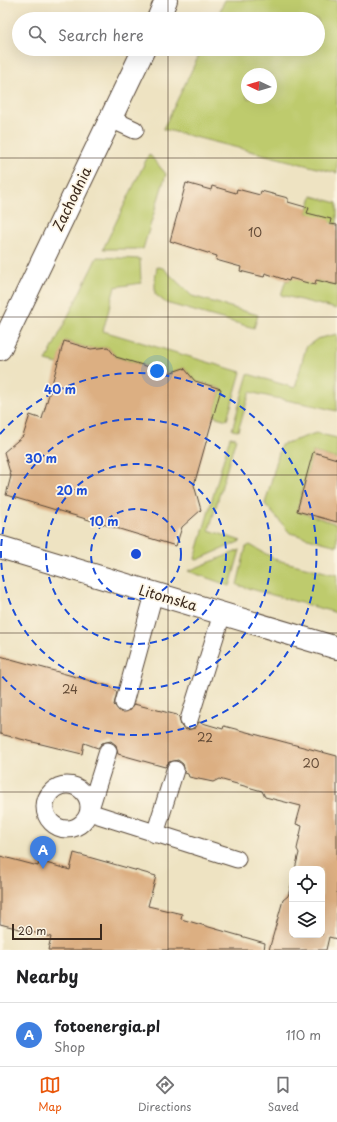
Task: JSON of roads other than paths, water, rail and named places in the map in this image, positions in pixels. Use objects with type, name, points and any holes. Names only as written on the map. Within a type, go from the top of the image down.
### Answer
[{"type":"street","points":[[161,12],[166,0]]},
{"type":"street","name":"Zachodnia","points":[[0,348],[141,56]]},
{"type":"street","name":"Litomska","points":[[0,548],[337,648]]},
{"type":"lane","points":[[111,120],[135,130]]},
{"type":"lane","points":[[124,703],[154,594]]},
{"type":"lane","points":[[190,720],[222,614]]},
{"type":"lane","points":[[108,751],[89,812],[237,859]]},
{"type":"lane","points":[[155,834],[175,770]]},
{"type":"place","name":"fotoenergia.pl","points":[[43,869]]}]
